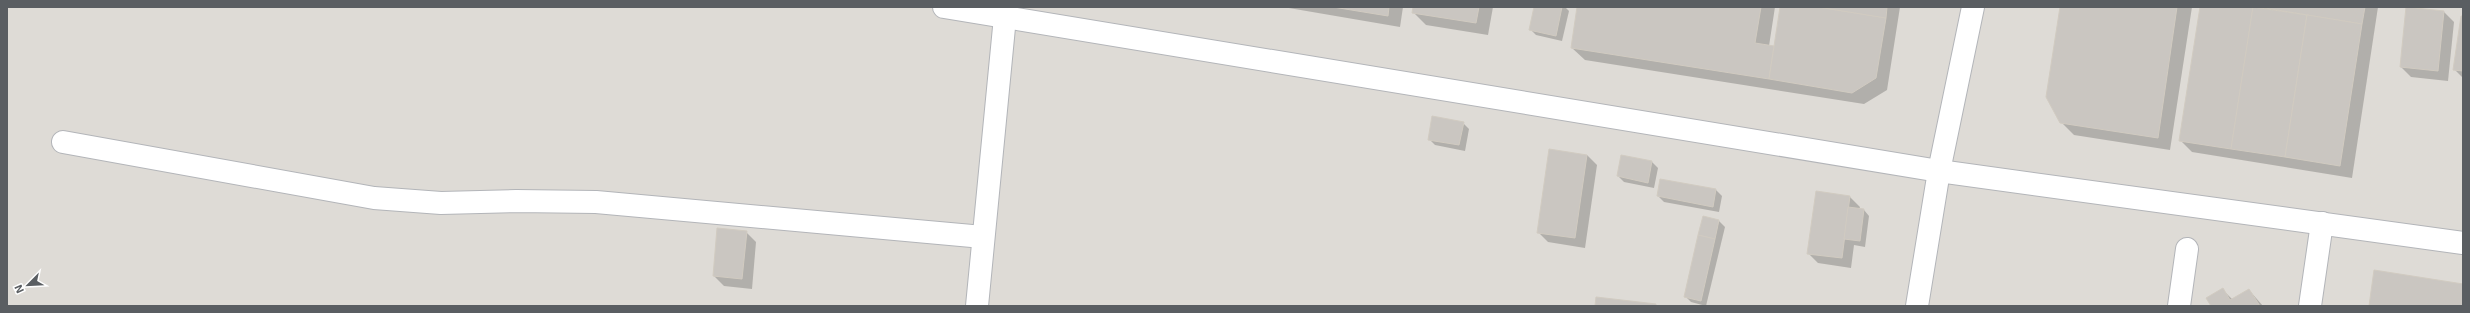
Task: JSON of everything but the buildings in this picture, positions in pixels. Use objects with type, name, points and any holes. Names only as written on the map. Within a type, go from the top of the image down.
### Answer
[{"type":"street","points":[[944,7],[1004,17],[1034,14],[1939,170],[2463,242]]},
{"type":"street","points":[[1917,306],[1939,170],[1973,7]]},
{"type":"street","points":[[977,306],[1004,17]]},
{"type":"street","points":[[62,142],[374,198],[406,201],[596,202],[983,238]]},
{"type":"street","points":[[2310,306],[2322,223]]},
{"type":"street","points":[[2179,306],[2187,249]]},
{"type":"shaded area","points":[[7,7],[2463,7],[2463,306],[7,306]]}]
